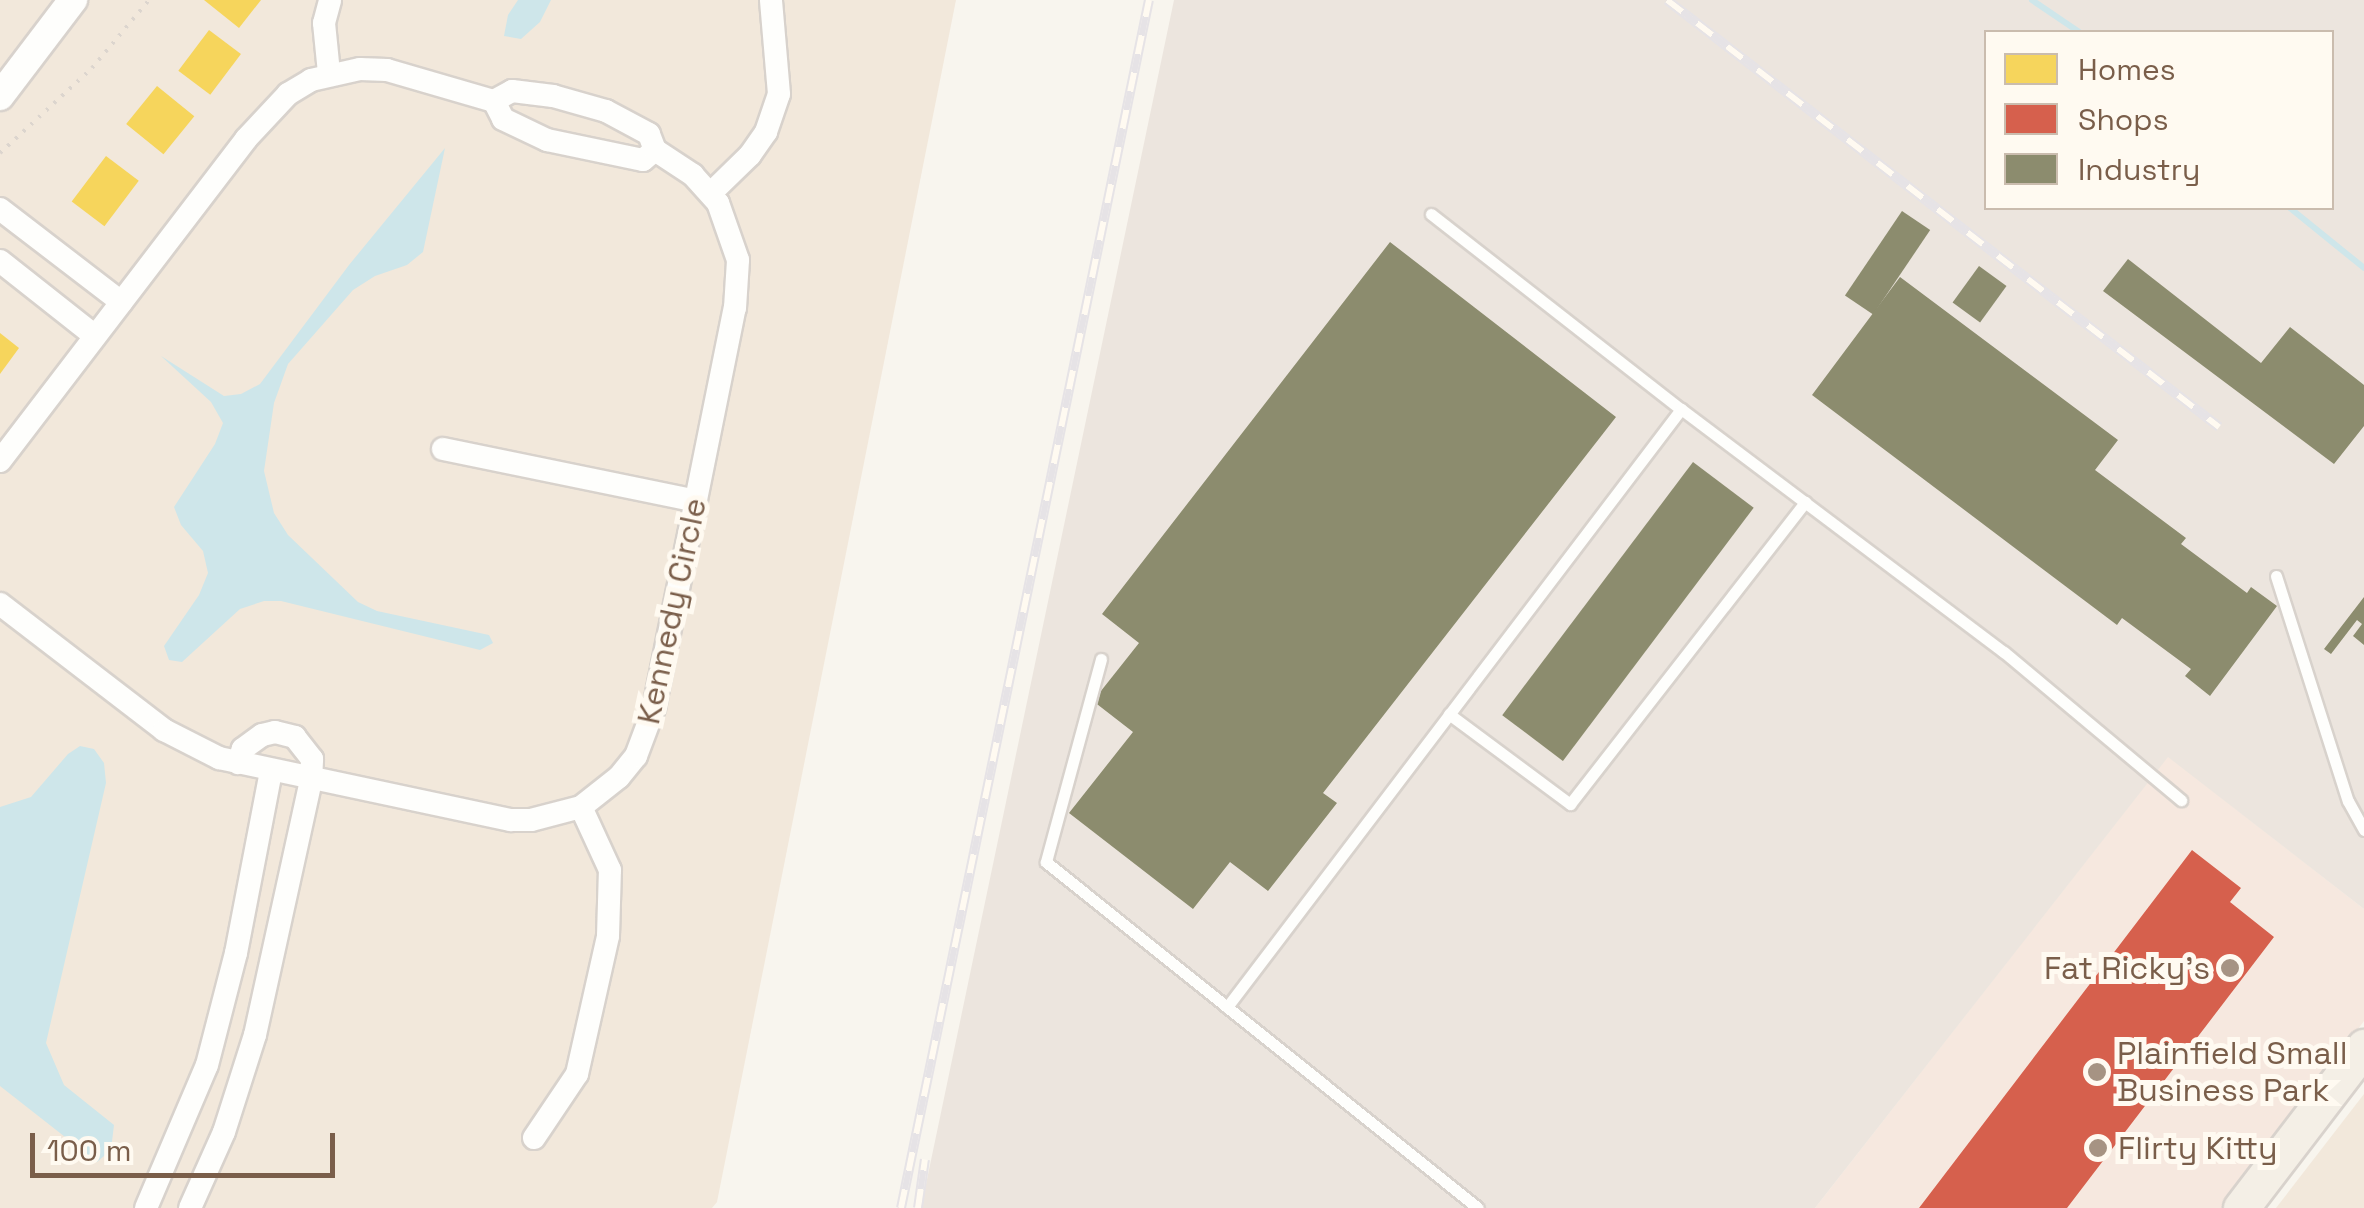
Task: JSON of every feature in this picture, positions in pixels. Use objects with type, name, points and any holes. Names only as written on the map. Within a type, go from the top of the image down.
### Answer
[{"type":"main road","points":[[2241,1208],[2364,1047]]},
{"type":"street","points":[[0,96],[73,0]]},
{"type":"street","points":[[329,74],[324,23],[330,0]]},
{"type":"street","points":[[710,193],[750,155],[766,132],[779,94],[771,0]]},
{"type":"street","name":"Kennedy Circle","points":[[0,460],[272,109],[288,94],[329,74],[387,70],[494,102],[503,119],[547,140],[643,160],[655,150]]},
{"type":"street","name":"Kennedy Circle","points":[[0,604],[164,730],[238,763],[491,818],[530,820],[581,807],[619,776],[646,734],[696,501],[738,283],[734,238],[710,193],[693,175],[655,150],[649,134],[580,104],[524,91],[512,90],[494,102]]},
{"type":"street","points":[[0,208],[121,302]]},
{"type":"street","points":[[0,261],[95,336]]},
{"type":"street","points":[[444,449],[696,501]]},
{"type":"street","points":[[190,1208],[242,1077],[274,958],[311,780],[312,759],[296,736],[262,735],[243,749],[238,763]]},
{"type":"street","points":[[152,1206],[207,1065],[236,953],[271,772]]},
{"type":"street","points":[[534,1138],[578,1074],[608,936],[610,870],[581,807]]},
{"type":"street","points":[[236,953],[274,958]]},
{"type":"street","points":[[207,1065],[242,1077]]},
{"type":"lane","points":[[1431,214],[1681,410],[2004,652],[2181,800]]},
{"type":"lane","points":[[1227,1007],[1681,410]]},
{"type":"lane","points":[[1449,714],[1570,804],[1804,502]]},
{"type":"lane","points":[[2276,576],[2348,801],[2364,830]]},
{"type":"lane","points":[[1101,659],[1046,862],[1478,1208]]},
{"type":"path","points":[[0,153],[92,68],[149,0]]},
{"type":"shaded area","points":[[0,0],[956,0],[717,1202],[712,1208],[0,1208]]},
{"type":"shaded area","points":[[1174,0],[2364,0],[2364,909],[2168,757],[1815,1208],[921,1208]]},
{"type":"shaded area","points":[[2168,756],[2364,909],[2364,1021],[2223,1208],[1815,1208]]},
{"type":"shaded area","points":[[2364,1094],[2364,1208],[2276,1208]]},
{"type":"water","points":[[518,0],[551,0],[540,22],[521,39],[504,36],[508,15]]},
{"type":"water","points":[[445,148],[423,252],[407,265],[375,276],[353,290],[288,364],[274,403],[264,471],[274,513],[288,535],[358,602],[377,611],[489,635],[493,643],[480,650],[281,601],[264,601],[240,609],[182,662],[169,660],[164,646],[199,595],[208,573],[203,551],[181,525],[174,507],[215,444],[223,423],[211,402],[161,356],[224,396],[241,394],[260,384],[349,265]]},
{"type":"water","points":[[80,746],[94,749],[104,763],[106,783],[46,1043],[64,1085],[114,1125],[111,1150],[97,1162],[0,1086],[0,807],[31,797],[68,754]]},
{"type":"building: Homes","points":[[204,0],[261,0],[239,28]]},
{"type":"building: Homes","points":[[209,30],[241,54],[210,95],[178,71]]},
{"type":"building: Homes","points":[[157,86],[194,116],[163,154],[126,124]]},
{"type":"building: Homes","points":[[106,156],[139,181],[104,226],[72,202]]},
{"type":"building: Homes","points":[[0,333],[19,348],[0,374]]},
{"type":"building: Shops","name":"Plainfield Small Business Park","points":[[2192,850],[2241,888],[2230,902],[2274,937],[2067,1208],[1919,1208]]},
{"type":"building: Industry","points":[[1902,211],[1930,230],[1873,315],[1845,296]]},
{"type":"building: Industry","points":[[1390,242],[1616,417],[1323,793],[1337,803],[1268,891],[1230,862],[1193,909],[1069,813],[1133,732],[1093,701],[1139,643],[1102,614]]},
{"type":"building: Industry","points":[[2128,259],[2261,363],[2290,327],[2364,385],[2364,426],[2334,464],[2103,291]]},
{"type":"building: Industry","points":[[1979,266],[2007,286],[1980,322],[1953,302]]},
{"type":"building: Industry","points":[[1900,277],[2118,440],[2095,470],[2186,538],[2181,544],[2247,593],[2251,587],[2277,606],[2210,696],[2185,676],[2191,669],[2122,618],[2117,625],[1812,395]]},
{"type":"building: Industry","points":[[1693,462],[1754,508],[1563,761],[1502,715]]},
{"type":"building: Industry","points":[[2364,597],[2364,645],[2353,636],[2362,624],[2357,620],[2331,654],[2324,649]]},
{"type":"waterway","points":[[2032,0],[2076,30]]},
{"type":"waterway","points":[[2292,210],[2364,268]]},
{"type":"railway","points":[[901,1208],[1149,0]]},
{"type":"railway","points":[[1667,0],[2219,427]]},
{"type":"railway","points":[[918,1208],[925,1159]]},
{"type":"place","name":"Fat Ricky's","points":[[2230,968]]},
{"type":"place","name":"Plainfield Small Business Park","points":[[2097,1072]]},
{"type":"place","name":"Flirty Kitty","points":[[2098,1148]]}]
